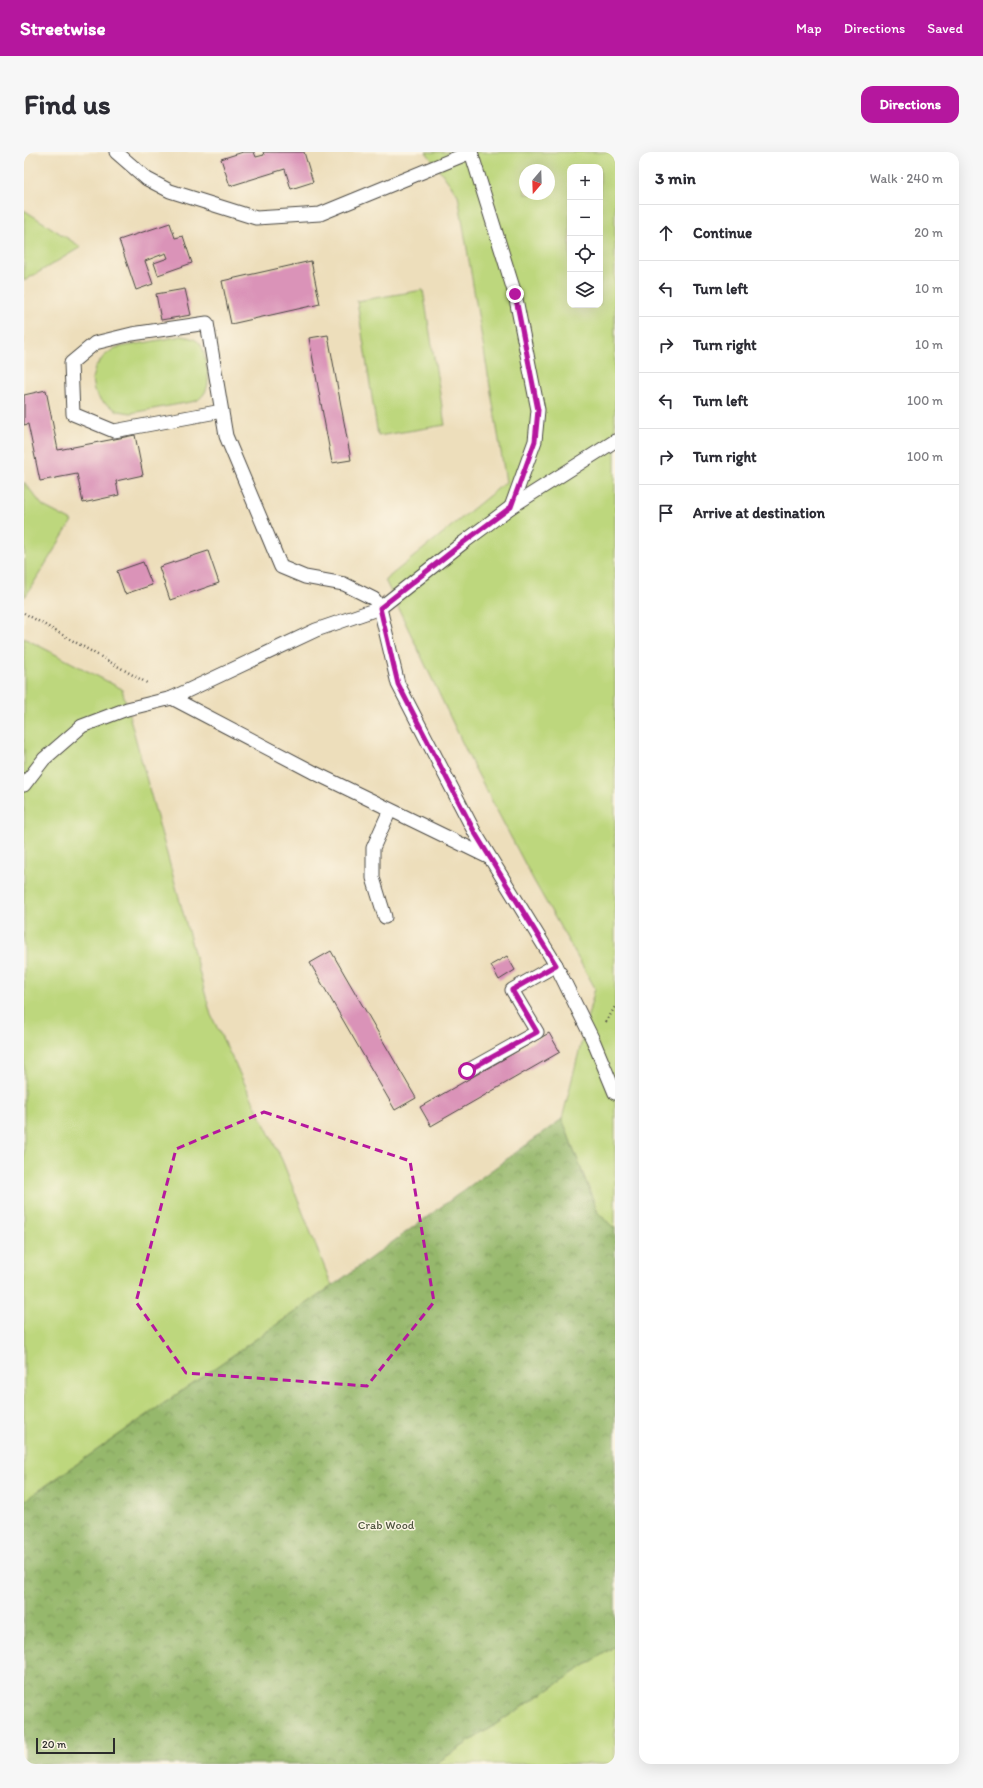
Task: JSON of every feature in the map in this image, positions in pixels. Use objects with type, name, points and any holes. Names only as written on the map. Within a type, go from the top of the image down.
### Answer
[{"type":"lane","points":[[116,152],[146,179],[170,191],[256,218],[320,214],[471,152],[515,294],[538,410],[535,441],[511,507]]},
{"type":"lane","points":[[222,411],[114,431],[73,414],[71,363],[95,343],[132,334],[207,323],[222,411],[226,436],[281,567],[305,577],[344,584],[374,599],[380,608],[398,684],[436,761],[488,857],[556,965],[593,1040],[615,1093]]},
{"type":"lane","points":[[24,785],[44,759],[82,726],[127,709],[172,698],[316,630],[380,608],[511,507],[615,441]]},
{"type":"lane","points":[[172,698],[315,773],[488,857]]},
{"type":"lane","points":[[385,917],[373,878],[373,848],[390,810]]},
{"type":"lane","points":[[467,1071],[537,1032],[512,990],[556,965]]},
{"type":"path","points":[[24,613],[172,698]]},
{"type":"highlighted area","points":[[264,1112],[410,1161],[434,1302],[367,1386],[186,1373],[136,1302],[176,1149]]},
{"type":"green space","points":[[426,152],[615,152],[615,1229],[598,1213],[562,1119],[595,988],[534,881],[472,763],[385,580],[506,482],[458,195]]},
{"type":"green space","points":[[24,210],[81,247],[24,281]]},
{"type":"green space","points":[[423,290],[445,425],[378,436],[357,301]]},
{"type":"green space","points":[[182,336],[192,338],[197,341],[203,349],[208,384],[202,396],[196,401],[131,413],[118,411],[101,401],[94,391],[92,379],[95,368],[104,356],[115,348]]},
{"type":"green space","points":[[24,482],[43,506],[72,521],[25,597]]},
{"type":"green space","points":[[24,638],[122,689],[211,1015],[282,1160],[332,1286],[24,1501]]},
{"type":"green space","name":"Crab Wood","points":[[562,1119],[598,1213],[615,1229],[615,1646],[435,1764],[24,1764],[24,1501],[332,1286]]},
{"type":"green space","points":[[615,1646],[615,1764],[435,1764]]},
{"type":"building","points":[[243,152],[254,152],[256,157],[264,155],[263,152],[304,152],[313,182],[291,189],[285,169],[230,186],[221,159]]},
{"type":"building","points":[[170,223],[175,238],[183,236],[192,263],[158,275],[154,263],[168,258],[166,253],[145,261],[153,284],[136,290],[119,240]]},
{"type":"building","points":[[311,261],[320,304],[231,324],[222,281]]},
{"type":"building","points":[[185,289],[191,315],[161,320],[156,294]]},
{"type":"building","points":[[328,335],[351,460],[332,463],[309,338]]},
{"type":"building","points":[[46,390],[58,450],[135,435],[143,475],[116,481],[119,495],[83,503],[77,474],[40,481],[28,424],[24,425],[24,395]]},
{"type":"building","points":[[208,551],[219,583],[170,600],[159,567]]},
{"type":"building","points":[[143,562],[152,585],[125,594],[117,571]]},
{"type":"building","points":[[331,951],[416,1098],[395,1110],[310,963]]},
{"type":"building","points":[[507,956],[515,970],[499,980],[491,965]]},
{"type":"building","points":[[549,1033],[560,1052],[431,1126],[420,1107]]},
{"type":"route","points":[[467,1071],[537,1032],[512,990],[556,965],[488,857],[436,761],[398,684],[380,608],[511,507],[535,441],[538,410],[515,294]]}]
